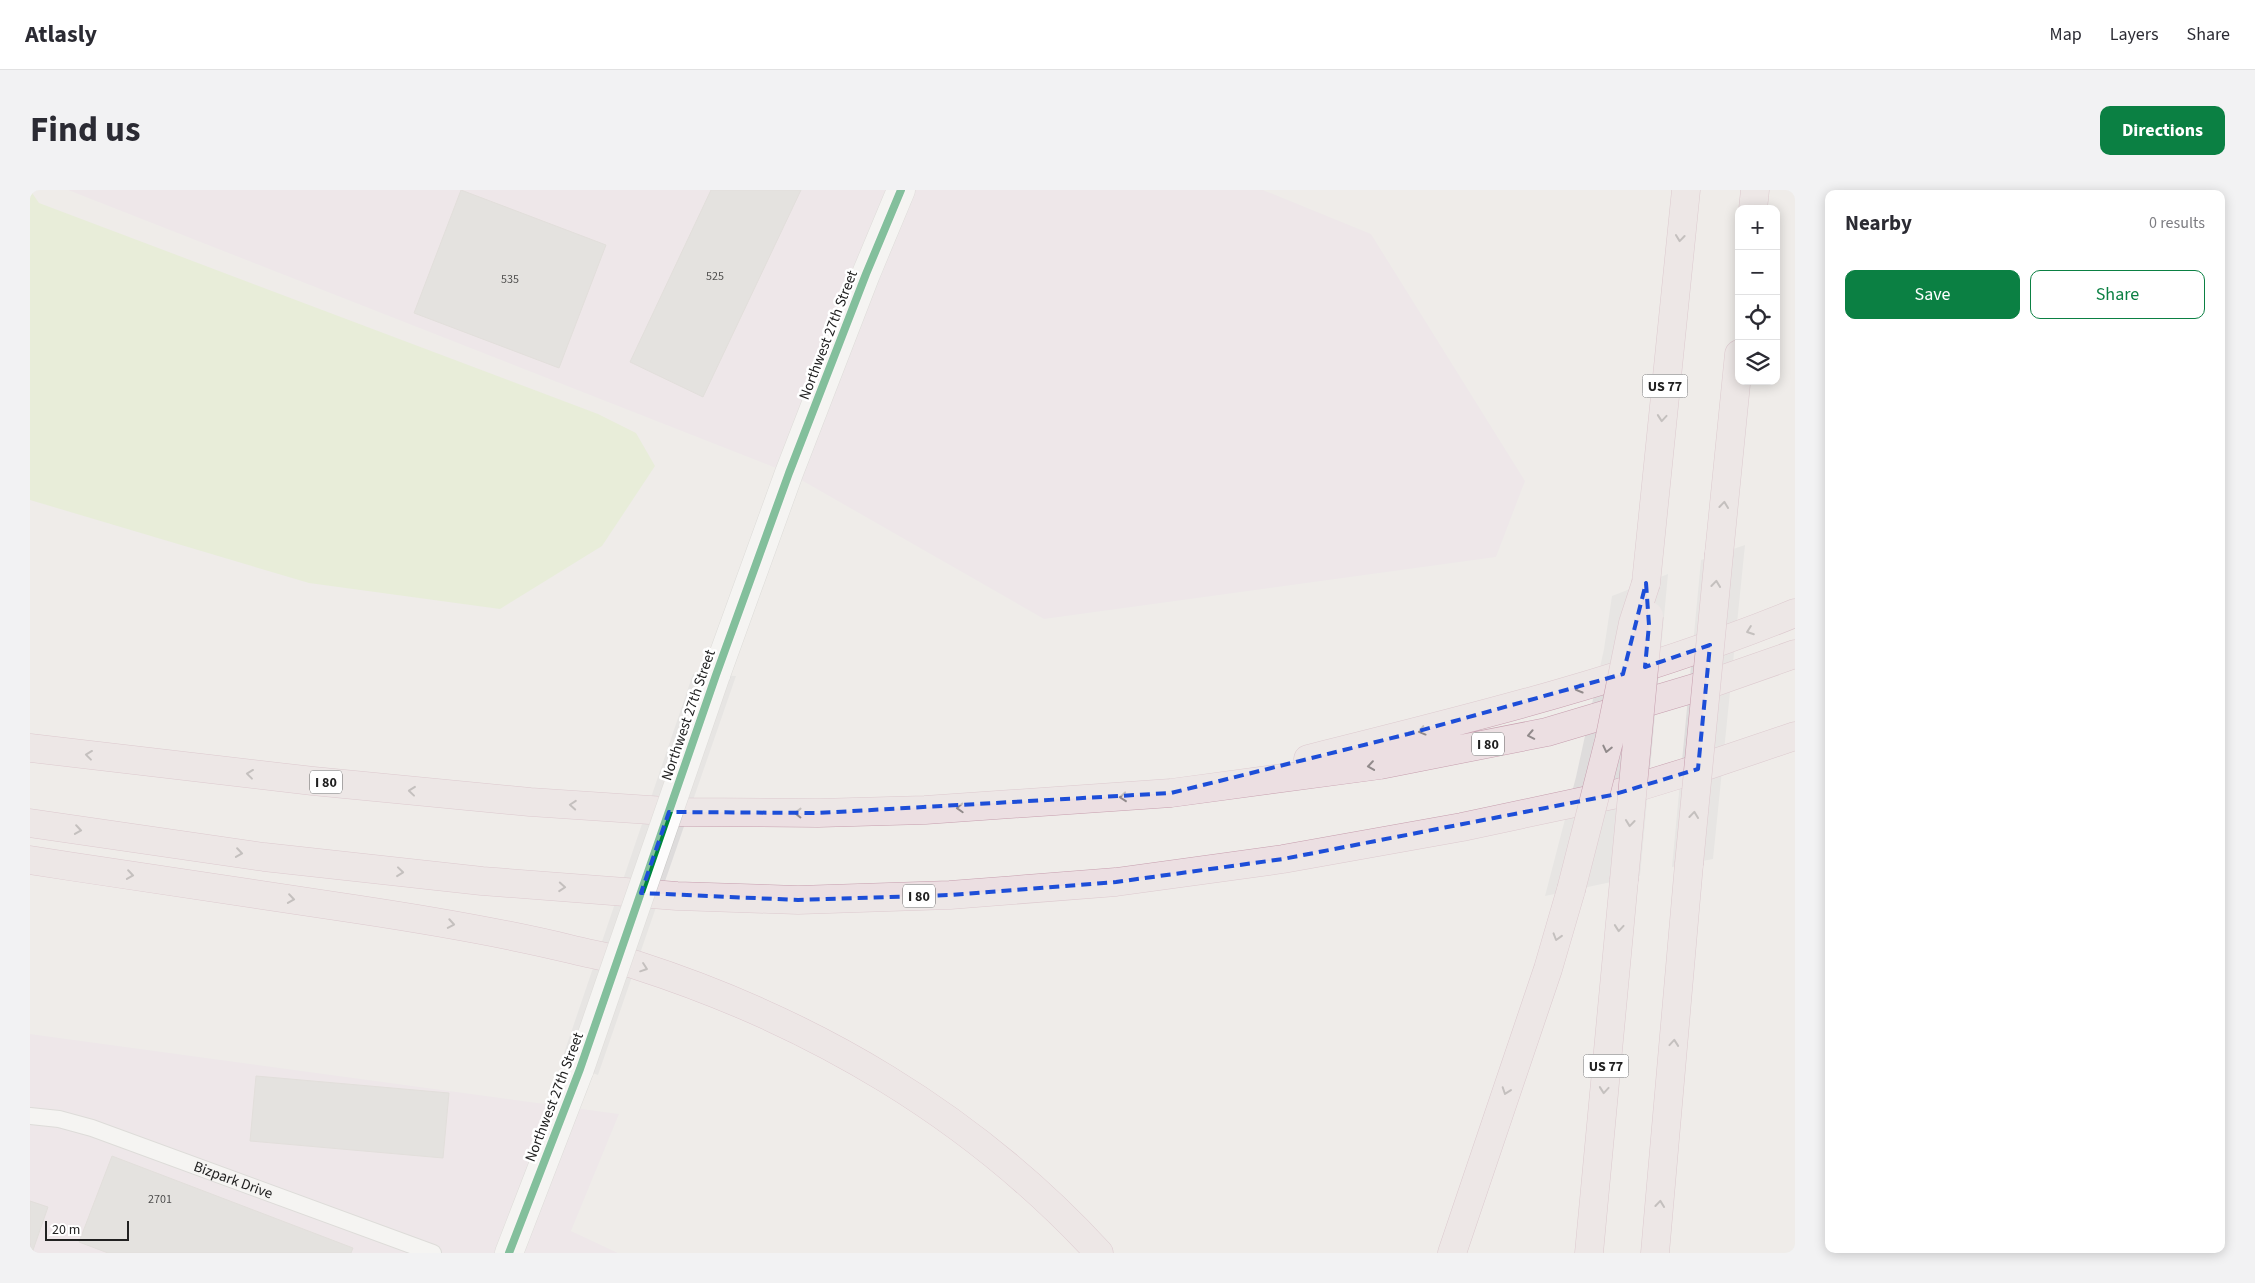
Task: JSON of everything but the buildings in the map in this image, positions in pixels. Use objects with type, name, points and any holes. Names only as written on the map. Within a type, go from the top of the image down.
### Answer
[{"type":"highway","name":"US 77","points":[[1588,1253],[1649,625],[1646,583],[1686,190]]},
{"type":"highway","points":[[1753,205],[1755,190]]},
{"type":"highway","points":[[1655,1253],[1689,864],[1736,385]]},
{"type":"highway","points":[[1452,1253],[1548,969],[1571,890],[1605,759],[1633,623],[1646,583]]},
{"type":"highway","points":[[1171,793],[1408,734],[1581,688],[1750,632],[1795,613]]},
{"type":"highway","name":"I 80","points":[[30,748],[352,785],[530,802],[680,812],[818,813],[925,810],[1171,793],[1380,765],[1547,732],[1718,681],[1795,654]]},
{"type":"highway","name":"I 80","points":[[30,823],[264,857],[492,882],[677,896],[798,900],[950,895],[1116,882],[1283,859],[1462,826],[1612,795],[1721,762],[1795,736]]},
{"type":"highway","points":[[30,860],[421,918],[522,937],[634,964],[716,993],[801,1031],[890,1079],[952,1122],[1024,1180],[1078,1230],[1099,1253]]},
{"type":"street","name":"Northwest 27th Street","points":[[509,1253],[580,1069],[716,675],[789,473],[866,274],[901,190]]},
{"type":"lane","name":"Bizpark Drive","points":[[30,1116],[60,1119],[92,1128],[433,1253]]},
{"type":"highlighted area","points":[[1646,583],[1649,625],[1645,667],[1710,645],[1698,769],[1612,795],[1283,859],[1116,882],[950,895],[798,900],[641,893],[669,812],[818,813],[1171,793],[1408,734],[1623,674]]},
{"type":"shaded area","points":[[68,190],[1263,190],[1371,234],[1525,481],[1496,557],[1044,619],[789,473]]},
{"type":"shaded area","points":[[30,1034],[619,1114],[571,1231],[618,1253],[30,1253]]},
{"type":"green space","points":[[30,190],[39,203],[598,414],[636,433],[655,466],[602,546],[500,609],[309,583],[30,500]]},
{"type":"pier","points":[[1745,545],[1713,859],[1672,867],[1701,560]]},
{"type":"pier","points":[[1668,574],[1640,876],[1545,896],[1576,777],[1604,649],[1612,596]]},
{"type":"pier","points":[[693,674],[736,676],[598,1075],[561,1062]]},
{"type":"cycle path","points":[[509,1253],[580,1069],[716,675],[789,473],[866,274],[901,190]]}]
